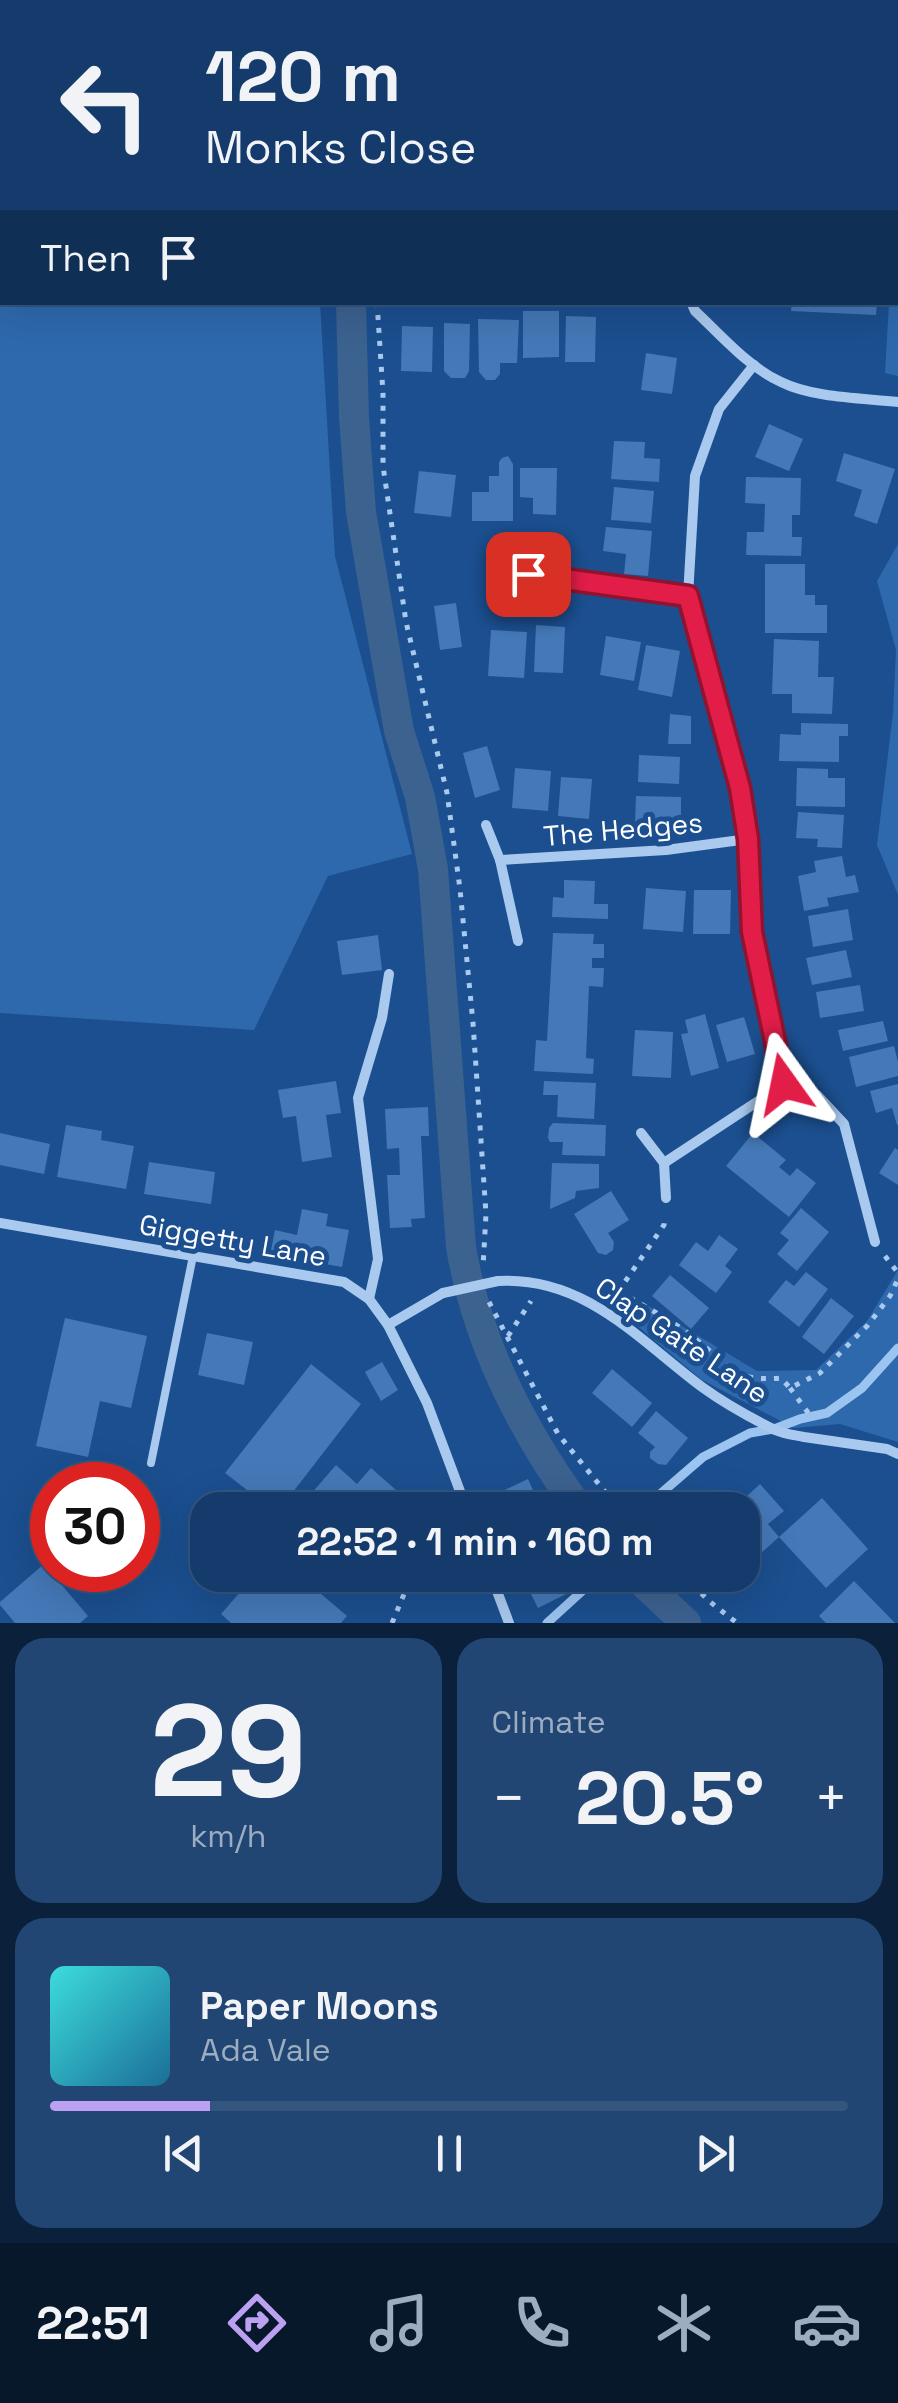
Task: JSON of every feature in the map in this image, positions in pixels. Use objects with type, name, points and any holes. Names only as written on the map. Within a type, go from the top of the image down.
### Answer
[{"type":"street","points":[[692,305],[695,312],[754,365],[780,382],[806,392],[898,402]]},
{"type":"street","points":[[754,365],[718,410],[695,476],[688,596],[740,788],[748,839],[752,932],[784,1084]]},
{"type":"street","points":[[528,574],[688,596]]},
{"type":"street","points":[[486,824],[500,860],[518,942]]},
{"type":"street","name":"The Hedges","points":[[500,860],[666,850],[748,839]]},
{"type":"street","points":[[389,974],[382,1018],[358,1098],[378,1259],[370,1299],[427,1403],[461,1492]]},
{"type":"street","points":[[664,1163],[784,1084]]},
{"type":"street","points":[[784,1084],[817,1095],[844,1124],[875,1242]]},
{"type":"street","points":[[641,1132],[664,1163],[666,1198]]},
{"type":"street","name":"Giggetty Lane","points":[[0,1223],[344,1282],[370,1299]]},
{"type":"street","name":"Clap Gate Lane","points":[[388,1326],[443,1293],[498,1281],[534,1283],[576,1295],[607,1312],[705,1389],[780,1432],[898,1454]]},
{"type":"street","points":[[497,1592],[509,1623]]},
{"type":"lane","points":[[151,1462],[193,1256]]},
{"type":"path","points":[[378,305],[382,466],[406,622],[447,793],[460,889],[486,1214],[483,1270]]},
{"type":"path","points":[[607,1312],[664,1225],[666,1198]]},
{"type":"path","points":[[790,1388],[820,1373],[856,1337],[890,1296],[898,1279]]},
{"type":"path","points":[[508,1336],[531,1300],[534,1283]]},
{"type":"path","points":[[619,1290],[693,1336],[732,1372],[748,1378],[781,1378],[803,1408]]},
{"type":"path","points":[[485,1296],[558,1434],[605,1492]]},
{"type":"path","points":[[392,1623],[405,1592]]},
{"type":"path","points":[[700,1592],[737,1623]]},
{"type":"shaded area","points":[[0,305],[320,305],[335,556],[412,854],[328,876],[254,1030],[0,1013]]},
{"type":"shaded area","points":[[889,305],[898,305],[898,376],[885,373]]},
{"type":"shaded area","points":[[898,544],[898,895],[877,845],[893,713],[896,650],[877,581]]},
{"type":"shaded area","points":[[898,1270],[898,1442],[840,1424],[794,1428],[702,1380],[623,1314],[640,1301],[757,1371],[816,1370],[867,1321]]},
{"type":"building","points":[[792,305],[877,305],[876,315],[791,311]]},
{"type":"building","points":[[523,311],[559,311],[559,357],[523,358]]},
{"type":"building","points":[[566,316],[596,317],[595,362],[565,362]]},
{"type":"building","points":[[478,319],[519,320],[517,363],[500,363],[500,374],[495,380],[486,380],[479,372]]},
{"type":"building","points":[[444,323],[470,324],[469,371],[465,378],[451,378],[444,371]]},
{"type":"building","points":[[402,326],[433,327],[432,372],[401,371]]},
{"type":"building","points":[[646,353],[677,358],[672,394],[641,390]]},
{"type":"building","points":[[769,424],[803,439],[789,471],[755,457]]},
{"type":"building","points":[[614,441],[645,442],[644,458],[660,459],[659,482],[611,479]]},
{"type":"building","points":[[844,453],[895,469],[877,524],[854,516],[862,490],[836,481]]},
{"type":"building","points":[[508,456],[513,464],[513,521],[472,521],[472,492],[489,492],[489,476],[499,476],[499,462]]},
{"type":"building","points":[[520,468],[557,468],[556,515],[533,514],[533,498],[520,497]]},
{"type":"building","points":[[419,471],[456,475],[451,517],[414,513]]},
{"type":"building","points":[[746,477],[801,478],[800,515],[792,515],[792,537],[802,537],[801,556],[746,555],[747,532],[764,532],[765,504],[745,503]]},
{"type":"building","points":[[614,487],[654,491],[651,523],[611,520]]},
{"type":"building","points":[[606,527],[652,531],[648,576],[624,574],[626,554],[603,551]]},
{"type":"building","points":[[765,564],[805,564],[805,595],[815,595],[815,605],[827,605],[827,633],[765,633]]},
{"type":"building","points":[[456,603],[462,647],[440,650],[434,606]]},
{"type":"building","points":[[536,625],[565,627],[563,673],[534,672]]},
{"type":"building","points":[[491,630],[527,632],[524,678],[488,676]]},
{"type":"building","points":[[606,636],[641,642],[634,681],[600,675]]},
{"type":"building","points":[[774,639],[819,641],[818,677],[834,677],[832,714],[792,713],[792,694],[772,694]]},
{"type":"building","points":[[646,645],[680,651],[672,697],[638,690]]},
{"type":"building","points":[[670,714],[691,716],[691,744],[668,744]]},
{"type":"building","points":[[801,723],[848,724],[848,736],[839,736],[839,762],[779,761],[780,734],[801,735]]},
{"type":"building","points":[[487,746],[500,790],[475,798],[463,753]]},
{"type":"building","points":[[639,755],[680,757],[679,784],[638,782]]},
{"type":"building","points":[[515,768],[551,771],[548,811],[512,808]]},
{"type":"building","points":[[797,768],[828,769],[828,778],[845,778],[845,807],[796,806]]},
{"type":"building","points":[[561,777],[592,779],[589,819],[558,816]]},
{"type":"building","points":[[636,796],[681,797],[681,824],[635,823]]},
{"type":"building","points":[[798,812],[844,815],[842,848],[817,847],[818,839],[796,838]]},
{"type":"building","points":[[842,856],[846,877],[855,875],[859,892],[827,898],[829,906],[804,911],[798,876],[816,872],[814,861]]},
{"type":"building","points":[[564,880],[595,881],[594,904],[608,904],[608,919],[552,917],[553,897],[564,898]]},
{"type":"building","points":[[646,888],[686,891],[683,932],[643,929]]},
{"type":"building","points":[[694,890],[731,890],[730,934],[693,934]]},
{"type":"building","points":[[848,909],[853,940],[813,947],[808,916]]},
{"type":"building","points":[[553,933],[594,934],[593,944],[604,944],[604,958],[592,958],[592,968],[604,968],[603,987],[589,986],[586,1058],[594,1059],[593,1074],[534,1071],[536,1040],[547,1041]]},
{"type":"building","points":[[378,935],[382,970],[342,975],[337,941]]},
{"type":"building","points":[[846,950],[852,977],[812,985],[806,958]]},
{"type":"building","points":[[860,985],[864,1011],[820,1018],[816,992]]},
{"type":"building","points":[[705,1014],[719,1068],[691,1076],[681,1034],[688,1033],[685,1020]]},
{"type":"building","points":[[744,1017],[755,1054],[727,1062],[716,1025]]},
{"type":"building","points":[[883,1021],[888,1041],[843,1051],[838,1030]]},
{"type":"building","points":[[635,1030],[673,1032],[671,1078],[632,1076]]},
{"type":"building","points":[[894,1046],[898,1076],[856,1087],[849,1057]]},
{"type":"building","points":[[336,1081],[341,1113],[326,1115],[332,1157],[302,1162],[296,1116],[283,1118],[278,1090]]},
{"type":"building","points":[[544,1081],[596,1083],[594,1119],[557,1117],[558,1095],[543,1095]]},
{"type":"building","points":[[898,1084],[897,1125],[892,1108],[876,1113],[870,1091]]},
{"type":"building","points":[[428,1107],[429,1136],[421,1136],[425,1218],[411,1219],[412,1227],[390,1228],[387,1175],[400,1175],[399,1148],[387,1149],[385,1109]]},
{"type":"building","points":[[553,1123],[606,1125],[605,1156],[562,1155],[563,1142],[550,1142],[548,1138]]},
{"type":"building","points":[[66,1125],[102,1131],[101,1140],[134,1146],[126,1189],[57,1177]]},
{"type":"building","points":[[0,1133],[50,1144],[44,1174],[0,1165]]},
{"type":"building","points":[[753,1133],[786,1160],[779,1167],[790,1176],[797,1168],[816,1183],[789,1217],[726,1166]]},
{"type":"building","points":[[895,1148],[898,1150],[898,1185],[879,1173]]},
{"type":"building","points":[[149,1162],[215,1172],[211,1204],[144,1194]]},
{"type":"building","points":[[552,1163],[599,1164],[599,1188],[576,1191],[575,1198],[550,1209]]},
{"type":"building","points":[[611,1191],[629,1220],[608,1233],[614,1242],[613,1250],[606,1255],[598,1253],[574,1214]]},
{"type":"building","points":[[801,1208],[829,1232],[797,1271],[777,1254],[789,1240],[780,1233]]},
{"type":"building","points":[[302,1209],[328,1214],[326,1226],[349,1230],[342,1267],[270,1254],[275,1230],[297,1235]]},
{"type":"building","points":[[719,1235],[738,1249],[725,1266],[732,1272],[716,1293],[679,1265],[696,1242],[708,1251]]},
{"type":"building","points":[[806,1272],[828,1289],[799,1327],[768,1302],[786,1280],[794,1286]]},
{"type":"building","points":[[670,1275],[709,1308],[691,1329],[652,1296]]},
{"type":"building","points":[[831,1298],[854,1316],[824,1354],[802,1337]]},
{"type":"building","points":[[65,1318],[147,1336],[131,1408],[100,1401],[88,1457],[36,1446]]},
{"type":"building","points":[[207,1333],[253,1342],[244,1385],[198,1375]]},
{"type":"building","points":[[382,1362],[398,1390],[381,1401],[365,1372]]},
{"type":"building","points":[[311,1364],[361,1404],[293,1492],[250,1492],[225,1473]]},
{"type":"building","points":[[612,1369],[652,1403],[632,1427],[592,1393]]},
{"type":"building","points":[[656,1411],[688,1438],[666,1465],[650,1458],[655,1447],[638,1433]]},
{"type":"building","points":[[336,1465],[357,1484],[371,1468],[396,1490],[394,1492],[313,1492]]},
{"type":"building","points":[[528,1479],[534,1492],[500,1492]]},
{"type":"building","points":[[760,1484],[784,1511],[768,1524],[779,1537],[760,1554],[760,1492],[751,1492]]},
{"type":"building","points":[[822,1498],[868,1549],[826,1588],[779,1537]]},
{"type":"building","points":[[30,1576],[30,1592],[68,1592],[88,1616],[80,1623],[15,1623],[0,1602]]},
{"type":"building","points":[[854,1581],[895,1623],[826,1623],[819,1616]]},
{"type":"building","points":[[240,1592],[319,1592],[347,1616],[341,1623],[231,1623],[221,1614]]},
{"type":"building","points":[[530,1592],[570,1592],[538,1608]]},
{"type":"waterway","points":[[351,305],[361,512],[399,731],[420,797],[433,869],[461,1247],[478,1318],[505,1385],[567,1492]]},
{"type":"waterway","points":[[663,1492],[703,1457],[750,1433],[827,1413],[862,1388],[898,1348]]},
{"type":"waterway","points":[[547,1623],[581,1592]]},
{"type":"waterway","points":[[653,1592],[686,1623]]},
{"type":"route","points":[[528,574],[688,596],[740,788],[748,839],[752,932],[784,1084]]}]
